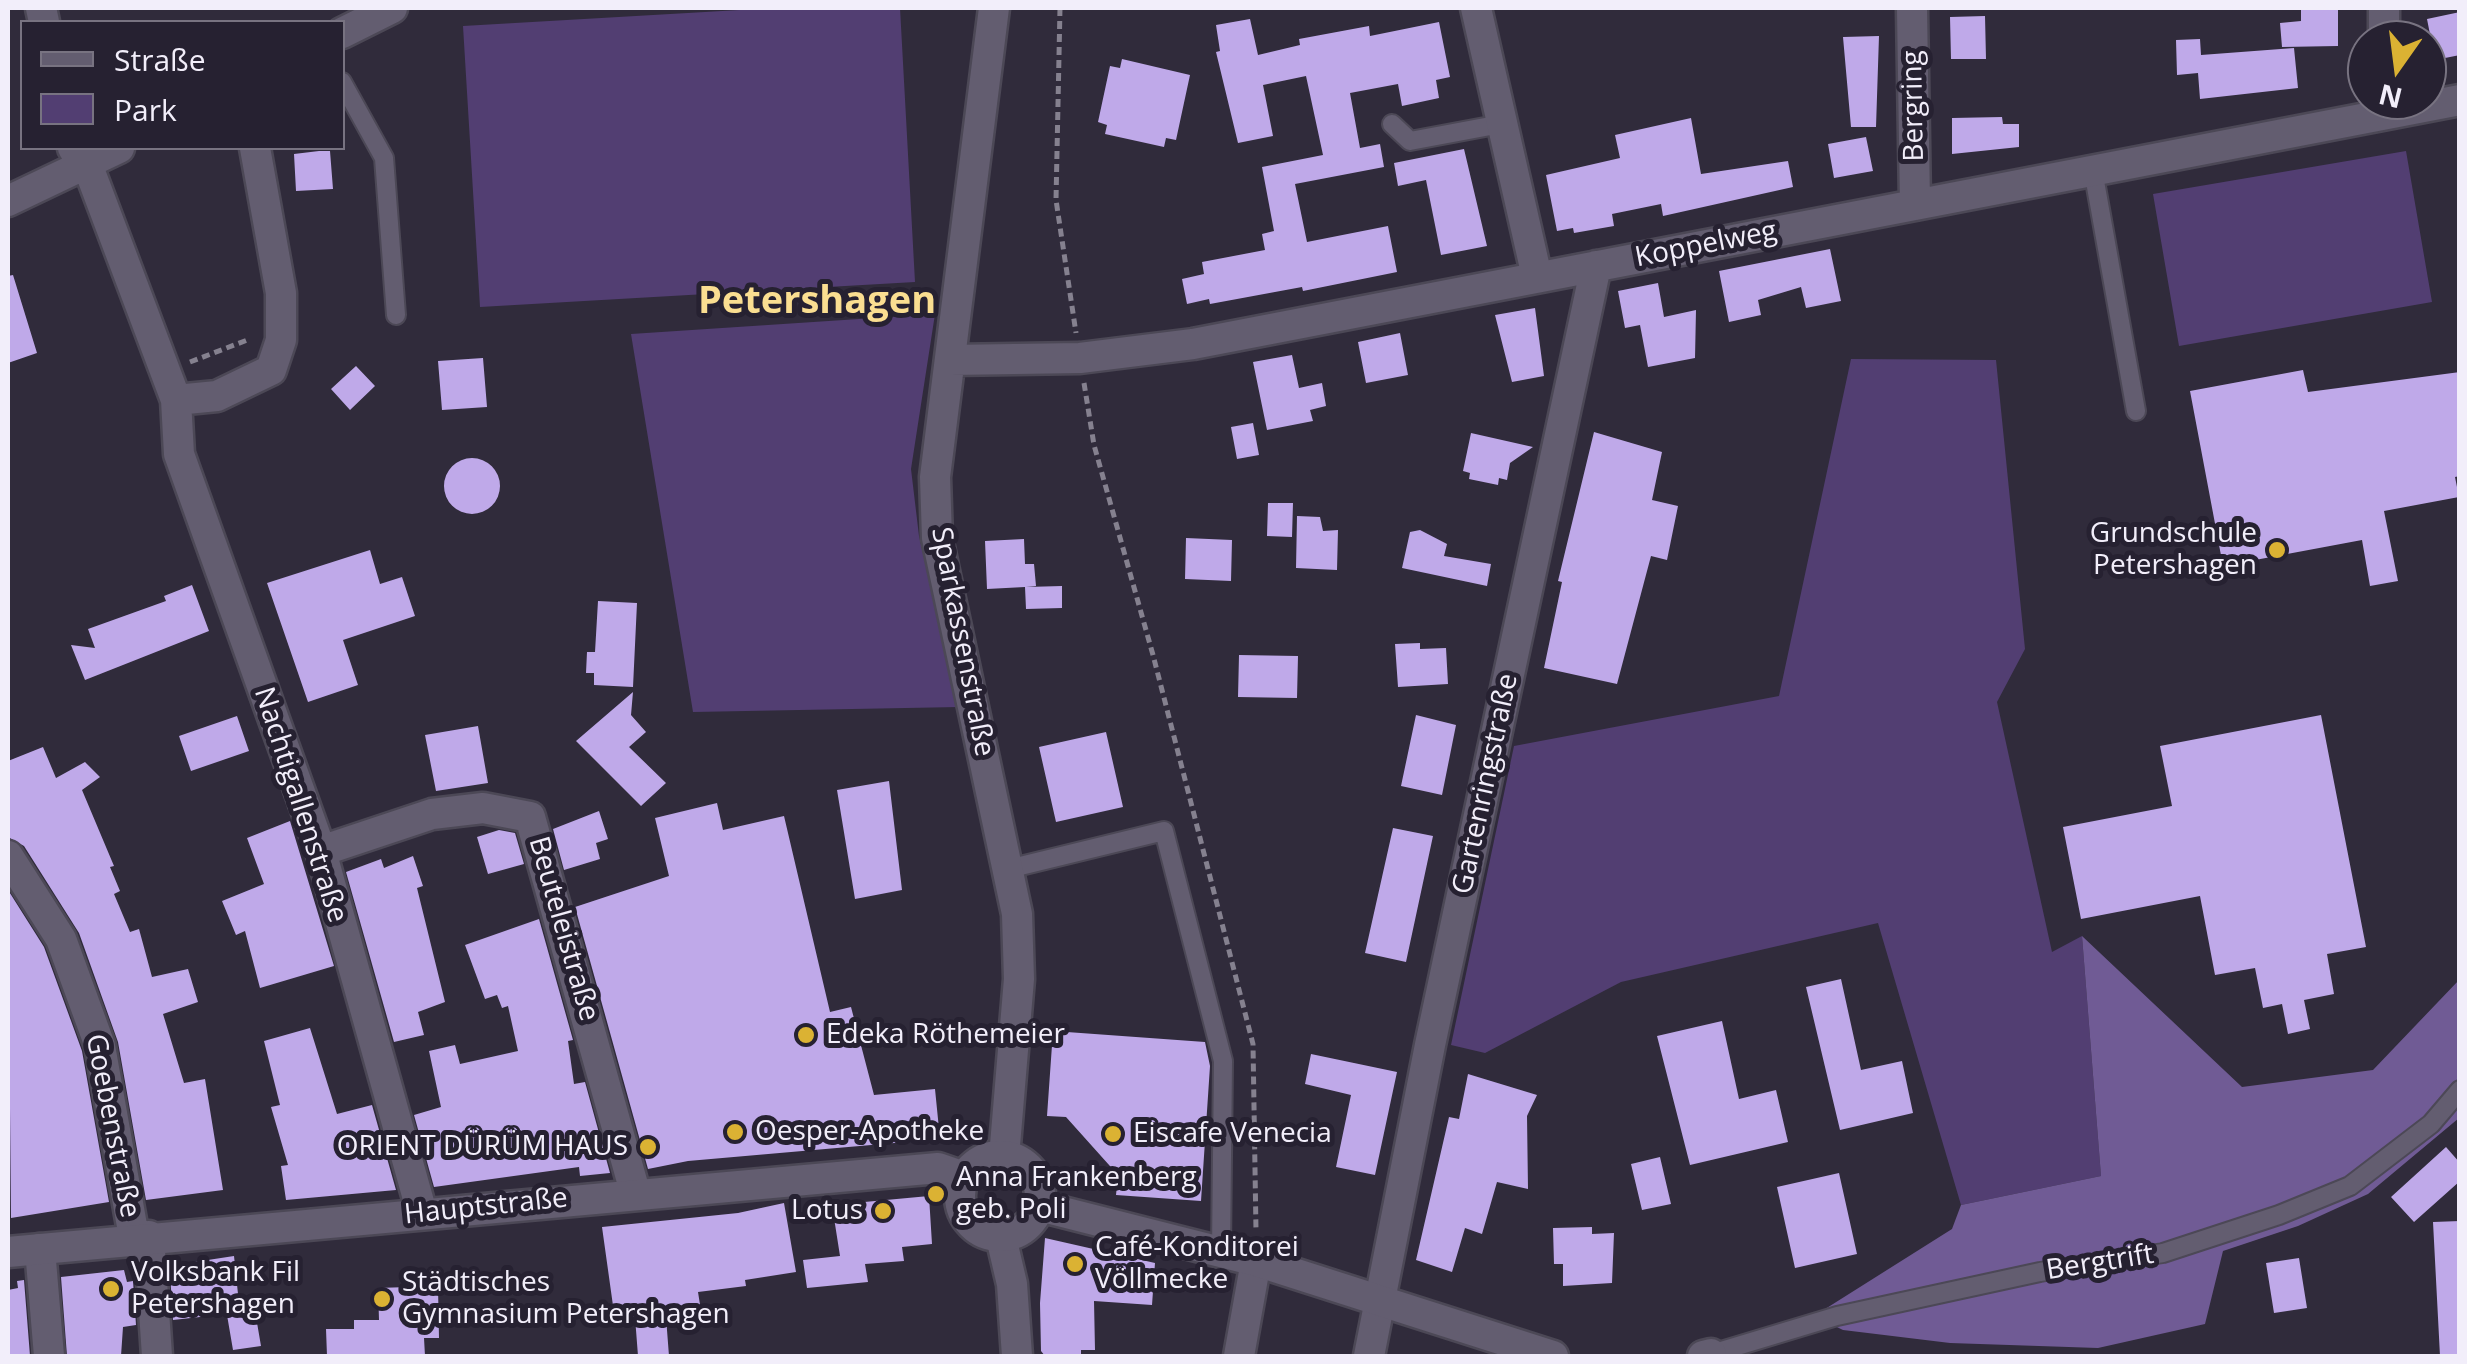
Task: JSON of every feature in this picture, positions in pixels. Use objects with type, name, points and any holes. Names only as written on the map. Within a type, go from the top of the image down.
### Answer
[{"type":"street","points":[[345,31],[392,8]]},
{"type":"street","name":"Sparkassenstraße","points":[[994,8],[935,476],[937,538],[1017,914],[1019,978],[1004,1157]]},
{"type":"street","points":[[1476,8],[1537,277]]},
{"type":"street","name":"Bergring","points":[[1912,8],[1915,204]]},
{"type":"street","name":"Koppelweg","points":[[950,360],[1080,358],[1193,344],[2093,170],[2347,114]]},
{"type":"street","points":[[8,202],[78,157],[109,150]]},
{"type":"street","points":[[176,400],[217,396],[271,370],[281,340],[281,293],[255,150]]},
{"type":"street","name":"Nachtigallenstraße","points":[[78,157],[98,193],[176,400],[178,454],[321,851],[422,1213]]},
{"type":"street","name":"Gartenringstraße","points":[[1369,1356],[1596,266]]},
{"type":"street","name":"Beuteleistraße","points":[[321,851],[432,814],[483,808],[530,817],[635,1192]]},
{"type":"street","name":"Goebenstraße","points":[[8,856],[61,939],[100,1046],[141,1236],[158,1356]]},
{"type":"street","points":[[1004,1157],[1026,1166],[1035,1177],[1039,1206],[1032,1221],[1018,1232],[1002,1237],[985,1234],[970,1224],[962,1210],[960,1193],[964,1176],[985,1159],[1004,1157]]},
{"type":"street","name":"Hauptstraße","points":[[8,1252],[141,1236],[635,1192],[938,1168],[964,1176]]},
{"type":"street","points":[[1039,1206],[1256,1261],[1554,1356]]},
{"type":"street","points":[[1002,1237],[1012,1284],[1017,1356]]},
{"type":"street","points":[[40,1249],[50,1356]]},
{"type":"street","points":[[1239,1356],[1256,1261]]},
{"type":"lane","points":[[345,87],[384,158],[396,315]]},
{"type":"lane","points":[[1392,124],[1410,141],[1501,124]]},
{"type":"lane","points":[[2093,170],[2136,411]]},
{"type":"lane","points":[[1008,868],[1164,831],[1223,1061],[1220,1252]]},
{"type":"lane","name":"Bergtrift","points":[[1708,1355],[1837,1316],[2040,1272],[2164,1254],[2279,1215],[2350,1186],[2431,1124],[2460,1090]]},
{"type":"path","points":[[1060,8],[1056,200],[1080,358],[1094,446],[1153,656],[1252,1044],[1256,1261]]},
{"type":"green space","points":[[774,8],[900,8],[915,282],[480,307],[463,26]]},
{"type":"green space","points":[[2406,151],[2432,302],[2179,346],[2153,194]]},
{"type":"green space","points":[[935,314],[911,469],[919,536],[959,707],[693,712],[631,334]]},
{"type":"green space","points":[[1851,359],[1996,360],[2025,649],[1997,702],[2052,952],[2082,936],[2101,1176],[1961,1205],[1878,923],[1621,982],[1485,1053],[1451,1045],[1514,746],[1779,696]]},
{"type":"shaded area","points":[[2082,936],[2242,1087],[2373,1070],[2459,980],[2459,1118],[2368,1194],[2298,1226],[2223,1251],[2205,1324],[2098,1348],[1950,1343],[1843,1330],[1814,1316],[1952,1229],[1961,1205],[2101,1176]]},
{"type":"building","points":[[2301,8],[2338,8],[2338,46],[2282,47],[2280,23],[2301,21]]},
{"type":"building","points":[[2460,12],[2460,55],[2447,58],[2447,20],[2427,19]]},
{"type":"building","points":[[1985,16],[1986,59],[1951,59],[1950,17]]},
{"type":"building","points":[[1250,19],[1258,55],[1300,45],[1299,39],[1369,26],[1370,36],[1439,22],[1450,77],[1436,80],[1439,98],[1402,106],[1398,84],[1350,93],[1360,148],[1380,144],[1384,167],[1295,184],[1307,242],[1388,226],[1397,272],[1303,291],[1302,287],[1210,304],[1209,299],[1187,304],[1182,279],[1204,274],[1202,262],[1265,250],[1262,234],[1274,231],[1262,167],[1323,155],[1306,76],[1263,85],[1273,136],[1238,143],[1216,52],[1220,51],[1216,25]]},
{"type":"building","points":[[1879,36],[1876,127],[1851,127],[1843,37]]},
{"type":"building","points":[[2200,39],[2201,55],[2294,48],[2298,88],[2200,99],[2198,73],[2177,75],[2176,40]]},
{"type":"building","points":[[1122,59],[1190,75],[1176,140],[1166,138],[1164,147],[1105,134],[1107,125],[1098,122],[1110,66],[1120,68]]},
{"type":"building","points":[[2002,117],[2003,124],[2019,124],[2019,147],[1952,154],[1952,118]]},
{"type":"building","points":[[1691,118],[1701,174],[1788,161],[1793,187],[1663,216],[1661,204],[1612,214],[1614,226],[1574,233],[1573,228],[1557,231],[1546,175],[1620,158],[1615,135]]},
{"type":"building","points":[[1866,137],[1873,171],[1834,178],[1828,144]]},
{"type":"building","points":[[1464,149],[1487,246],[1441,255],[1426,180],[1398,186],[1394,163]]},
{"type":"building","points":[[330,151],[333,189],[296,191],[294,154]]},
{"type":"building","points":[[1830,249],[1841,301],[1806,308],[1801,287],[1758,300],[1761,315],[1729,322],[1719,271]]},
{"type":"building","points":[[13,275],[37,353],[8,363],[8,276]]},
{"type":"building","points":[[1658,283],[1664,317],[1696,310],[1695,358],[1648,367],[1640,325],[1625,328],[1618,291]]},
{"type":"building","points":[[1535,308],[1544,376],[1512,382],[1495,315]]},
{"type":"building","points":[[1400,333],[1408,375],[1366,383],[1358,342]]},
{"type":"building","points":[[1292,355],[1299,388],[1322,383],[1326,406],[1310,410],[1313,421],[1267,430],[1253,362]]},
{"type":"building","points":[[483,358],[487,407],[442,410],[438,361]]},
{"type":"building","points":[[356,366],[375,386],[350,410],[331,389]]},
{"type":"building","points":[[2303,370],[2308,392],[2460,372],[2460,476],[2455,477],[2459,497],[2384,511],[2398,581],[2370,586],[2362,540],[2223,566],[2190,391]]},
{"type":"building","points":[[1253,423],[1259,455],[1237,459],[1231,427]]},
{"type":"building","points":[[1594,432],[1662,452],[1652,500],[1678,506],[1667,560],[1651,556],[1617,684],[1544,668],[1562,582],[1558,581]]},
{"type":"building","points":[[1471,433],[1533,447],[1510,463],[1507,480],[1499,478],[1498,485],[1469,479],[1470,473],[1463,471]]},
{"type":"building","points":[[472,458],[492,466],[500,486],[492,506],[472,514],[452,506],[444,486],[452,466]]},
{"type":"building","points":[[1268,503],[1293,503],[1292,537],[1267,536]]},
{"type":"building","points":[[1297,516],[1320,517],[1323,531],[1338,530],[1337,570],[1296,568]]},
{"type":"building","points":[[1420,530],[1447,544],[1444,556],[1491,564],[1487,586],[1402,568],[1410,532]]},
{"type":"building","points":[[1186,538],[1232,540],[1231,581],[1185,579]]},
{"type":"building","points":[[1024,539],[1025,564],[1034,564],[1036,586],[1026,587],[1062,586],[1062,608],[1026,609],[1025,587],[987,589],[985,541]]},
{"type":"building","points":[[370,550],[380,584],[402,577],[415,616],[343,640],[358,685],[308,702],[267,583]]},
{"type":"building","points":[[192,585],[209,631],[85,680],[71,645],[95,648],[88,629],[166,601],[164,596]]},
{"type":"building","points":[[598,601],[637,603],[633,687],[594,685],[594,673],[586,673],[587,652],[595,652]]},
{"type":"building","points":[[1420,643],[1420,649],[1446,648],[1448,684],[1398,687],[1395,644]]},
{"type":"building","points":[[1239,655],[1298,656],[1297,698],[1238,697]]},
{"type":"building","points":[[633,692],[631,715],[646,732],[629,747],[666,783],[641,806],[576,741]]},
{"type":"building","points":[[1416,715],[1456,725],[1442,795],[1401,786]]},
{"type":"building","points":[[2321,715],[2366,947],[2327,954],[2334,994],[2304,1000],[2310,1029],[2288,1034],[2282,1004],[2263,1008],[2255,968],[2215,975],[2200,896],[2081,919],[2063,827],[2172,806],[2160,746]]},
{"type":"building","points":[[237,716],[249,751],[191,771],[179,736]]},
{"type":"building","points":[[478,726],[488,783],[436,791],[425,735]]},
{"type":"building","points":[[1106,732],[1123,807],[1056,822],[1039,747]]},
{"type":"building","points":[[43,747],[56,778],[85,762],[100,777],[82,790],[114,866],[110,867],[120,891],[114,894],[130,932],[139,929],[152,977],[188,969],[198,1002],[163,1014],[184,1083],[205,1079],[223,1190],[146,1200],[118,1042],[79,933],[24,846],[8,837],[8,761]]},
{"type":"building","points":[[889,781],[902,890],[855,899],[837,790]]},
{"type":"building","points":[[717,803],[723,830],[784,816],[830,1012],[851,1007],[874,1095],[935,1089],[940,1139],[688,1161],[648,1169],[575,907],[669,876],[655,818]]},
{"type":"building","points":[[599,811],[608,839],[596,843],[600,859],[564,870],[553,829]]},
{"type":"building","points":[[290,821],[334,966],[260,988],[245,931],[236,935],[222,901],[264,884],[247,838]]},
{"type":"building","points":[[1393,828],[1433,836],[1406,962],[1365,953]]},
{"type":"building","points":[[499,830],[515,833],[524,864],[488,874],[477,837]]},
{"type":"building","points":[[413,856],[423,886],[417,888],[445,1002],[418,1012],[424,1035],[394,1042],[346,872],[381,859],[384,868]]},
{"type":"building","points":[[8,890],[44,947],[82,1051],[109,1202],[11,1218]]},
{"type":"building","points":[[539,919],[573,1040],[568,1041],[574,1084],[585,1082],[610,1173],[580,1176],[579,1167],[434,1187],[414,1115],[441,1107],[429,1051],[455,1045],[460,1064],[518,1051],[508,1006],[502,1008],[497,995],[485,999],[465,945]]},
{"type":"building","points":[[1841,979],[1861,1070],[1902,1061],[1913,1113],[1840,1130],[1806,987]]},
{"type":"building","points":[[1722,1021],[1739,1099],[1776,1090],[1788,1142],[1690,1165],[1657,1036]]},
{"type":"building","points":[[310,1028],[337,1114],[372,1105],[396,1190],[286,1200],[281,1166],[288,1165],[271,1107],[280,1105],[264,1041]]},
{"type":"building","points":[[1053,1031],[1205,1042],[1210,1066],[1201,1201],[1116,1195],[1118,1175],[1066,1117],[1047,1116]]},
{"type":"building","points":[[1311,1054],[1397,1072],[1375,1175],[1336,1167],[1351,1095],[1305,1084]]},
{"type":"building","points":[[1468,1074],[1537,1095],[1527,1116],[1528,1189],[1497,1182],[1482,1234],[1465,1228],[1452,1272],[1416,1260],[1449,1117],[1459,1119]]},
{"type":"building","points":[[2446,1147],[2460,1163],[2460,1181],[2414,1222],[2391,1197]]},
{"type":"building","points":[[1660,1157],[1671,1204],[1642,1210],[1631,1164]]},
{"type":"building","points":[[1839,1173],[1857,1254],[1795,1268],[1777,1187]]},
{"type":"building","points":[[929,1196],[932,1244],[902,1247],[904,1261],[865,1264],[868,1282],[807,1288],[803,1260],[840,1256],[832,1205]]},
{"type":"building","points":[[784,1203],[796,1272],[745,1280],[746,1286],[698,1292],[701,1311],[666,1317],[669,1356],[638,1356],[635,1317],[615,1320],[602,1227],[738,1213]]},
{"type":"building","points":[[2460,1221],[2460,1356],[2440,1356],[2433,1222]]},
{"type":"building","points":[[1592,1227],[1592,1234],[1614,1233],[1612,1283],[1563,1286],[1563,1264],[1554,1264],[1553,1228]]},
{"type":"building","points":[[1045,1238],[1155,1263],[1152,1305],[1094,1301],[1095,1350],[1081,1350],[1081,1356],[1045,1356],[1041,1351],[1040,1303]]},
{"type":"building","points":[[234,1256],[240,1313],[255,1311],[261,1346],[233,1350],[227,1315],[236,1313],[173,1320],[170,1273],[176,1272],[175,1265]]},
{"type":"building","points":[[2299,1258],[2307,1308],[2274,1313],[2266,1263]]},
{"type":"building","points":[[124,1270],[127,1282],[133,1281],[136,1325],[123,1327],[121,1356],[67,1356],[61,1277]]},
{"type":"building","points":[[24,1280],[30,1356],[8,1356],[8,1290],[18,1288],[17,1281]]},
{"type":"building","points":[[438,1286],[439,1338],[424,1338],[425,1356],[327,1356],[326,1329],[354,1329],[354,1320],[379,1320],[378,1288]]},
{"type":"place","name":"Grundschule Petershagen","points":[[2277,550]]},
{"type":"place","name":"Edeka Röthemeier","points":[[806,1035]]},
{"type":"place","name":"Oesper-Apotheke","points":[[735,1132]]},
{"type":"place","name":"Eiscafe Venecia","points":[[1113,1134]]},
{"type":"place","name":"ORIENT DÜRÜM HAUS","points":[[648,1147]]},
{"type":"place","name":"Anna Frankenberg geb. Poli","points":[[936,1194]]},
{"type":"place","name":"Lotus","points":[[883,1211]]},
{"type":"place","name":"Café-Konditorei Völlmecke","points":[[1075,1264]]},
{"type":"place","name":"Volksbank Fil Petershagen","points":[[111,1289]]},
{"type":"place","name":"Städtisches Gymnasium Petershagen","points":[[382,1299]]},
{"type":"district","name":"Petershagen","points":[[817,302]]}]
